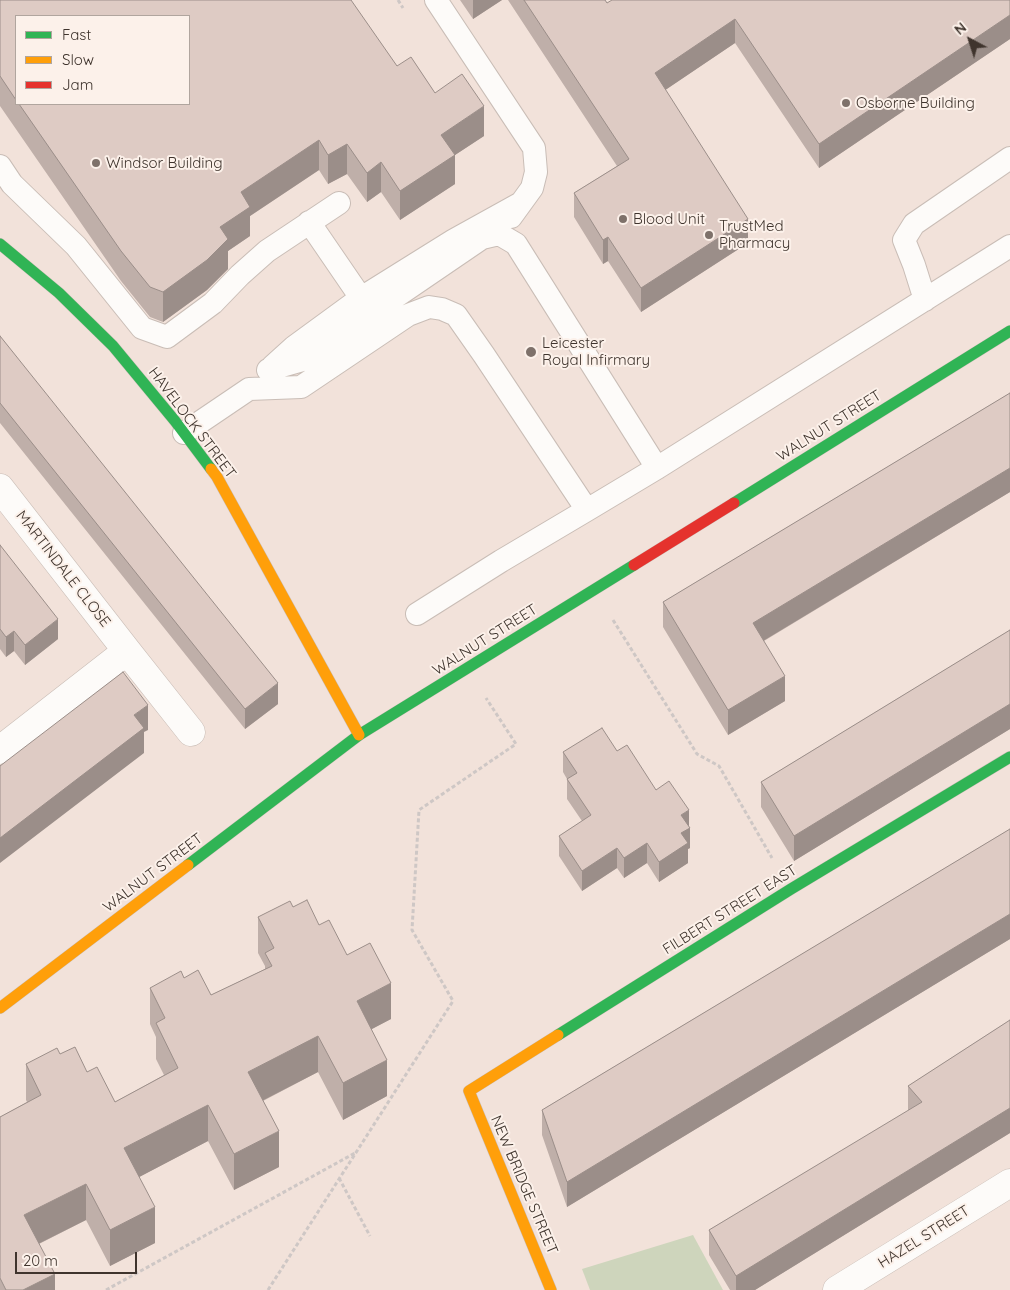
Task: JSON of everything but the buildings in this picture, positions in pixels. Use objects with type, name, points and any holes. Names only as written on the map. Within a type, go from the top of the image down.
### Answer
[{"type":"street","name":"HAVELOCK STREET","points":[[0,244],[59,292],[113,346],[184,433],[217,477],[359,735]]},
{"type":"street","name":"WALNUT STREET","points":[[0,1008],[359,735],[1010,331]]},
{"type":"street","name":"MARTINDALE CLOSE","points":[[0,488],[191,732]]},
{"type":"street","points":[[0,750],[127,651]]},
{"type":"street","name":"FILBERT STREET EAST","points":[[469,1091],[791,889],[1010,757]]},
{"type":"street","name":"NEW BRIDGE STREET","points":[[469,1091],[551,1290]]},
{"type":"street","name":"HAZEL STREET","points":[[838,1290],[1010,1183]]},
{"type":"lane","points":[[268,370],[304,360],[482,238],[499,234],[532,188],[536,172],[534,148],[436,0]]},
{"type":"lane","points":[[925,300],[904,240],[914,224],[1010,158]]},
{"type":"lane","points":[[0,166],[12,184],[76,246],[142,328],[167,337],[213,303],[267,251],[339,203]]},
{"type":"lane","points":[[184,433],[249,390],[294,347],[362,298],[454,240],[519,204]]},
{"type":"lane","points":[[309,222],[362,298]]},
{"type":"lane","points":[[499,234],[516,244],[657,468]]},
{"type":"lane","points":[[417,614],[501,561],[657,468],[1010,246]]},
{"type":"lane","points":[[249,390],[301,386],[408,315],[429,307],[442,309],[456,314],[587,510]]},
{"type":"path","points":[[398,0],[403,8]]},
{"type":"path","points":[[594,590],[697,754],[719,766],[791,889]]},
{"type":"path","points":[[268,1290],[452,1000],[412,930],[419,810],[516,744],[466,669]]},
{"type":"path","points":[[106,1290],[355,1153]]},
{"type":"path","points":[[339,1178],[370,1236]]},
{"type":"green space","points":[[693,1235],[723,1290],[590,1290],[582,1269]]},
{"type":"traffic: fast","points":[[0,244],[59,293],[113,346],[175,421],[211,469]]},
{"type":"traffic: fast","points":[[734,503],[1010,331]]},
{"type":"traffic: fast","points":[[188,865],[359,735],[634,565]]},
{"type":"traffic: fast","points":[[558,1035],[791,889],[1010,757]]},
{"type":"traffic: slow","points":[[211,469],[359,735]]},
{"type":"traffic: slow","points":[[0,1008],[188,865]]},
{"type":"traffic: slow","points":[[551,1290],[469,1091],[558,1035]]},
{"type":"traffic: jam","points":[[634,565],[734,503]]},
{"type":"place","name":"Osborne Building","points":[[846,103]]},
{"type":"place","name":"Windsor Building","points":[[96,163]]},
{"type":"place","name":"Blood Unit","points":[[623,219]]},
{"type":"place","name":"TrustMed Pharmacy","points":[[709,235]]},
{"type":"place","name":"Leicester Royal Infirmary","points":[[531,352]]}]
